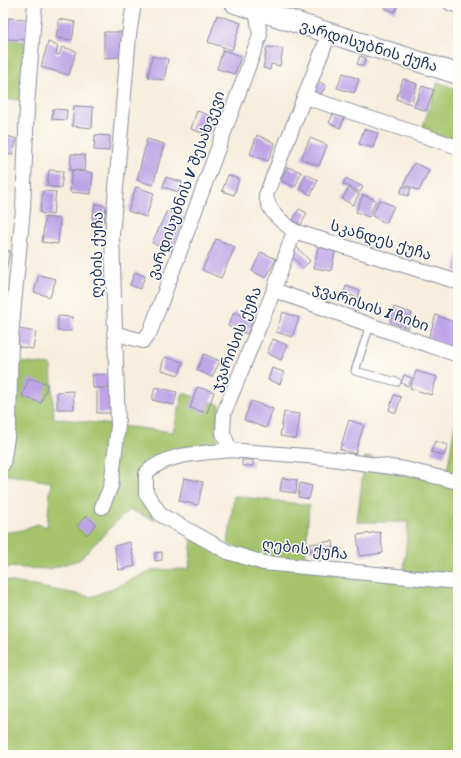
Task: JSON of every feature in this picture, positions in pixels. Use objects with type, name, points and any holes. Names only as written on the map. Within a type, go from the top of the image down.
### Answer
[{"type":"street","points":[[3,464],[9,424],[10,336],[23,209],[27,106],[35,3]]},
{"type":"street","name":"ღების ქუჩა","points":[[102,507],[111,486],[118,426],[112,235],[129,35],[134,3]]},
{"type":"street","name":"ვარდისუბნის ქუჩა","points":[[235,3],[458,74]]},
{"type":"street","points":[[450,3],[458,6]]},
{"type":"street","name":"ვარდისუბნის V შესახვევი","points":[[114,333],[143,340],[150,332],[260,35],[256,10]]},
{"type":"street","points":[[294,231],[274,215],[268,205],[266,195],[329,34]]},
{"type":"street","points":[[305,96],[458,147]]},
{"type":"street","name":"სკანდეს ქუჩა","points":[[294,231],[458,282]]},
{"type":"street","name":"ჯვარისის ქუჩა","points":[[230,450],[222,434],[224,413],[274,290],[294,231]]},
{"type":"street","name":"ჯვარისის I ჩიხი","points":[[274,290],[458,355]]},
{"type":"street","points":[[230,450],[318,457],[405,469],[458,482]]},
{"type":"street","name":"ღების ქუჩა","points":[[230,450],[179,456],[156,463],[146,473],[146,492],[161,515],[228,552],[264,563],[458,582]]},
{"type":"lane","points":[[370,325],[355,371],[396,382]]},
{"type":"green space","points":[[3,39],[25,42],[22,100],[3,99]]},
{"type":"green space","points":[[438,82],[458,90],[458,143],[422,129]]},
{"type":"green space","points":[[15,362],[51,365],[54,418],[173,432],[183,393],[220,405],[216,429],[218,447],[153,456],[141,467],[139,488],[155,520],[130,510],[118,520],[79,560],[49,569],[3,567],[4,533],[22,530],[37,524],[47,527],[51,482],[3,474],[3,379],[15,378]]},
{"type":"green space","points":[[455,424],[458,425],[458,575],[404,571],[408,522],[357,522],[365,457],[415,463],[447,472]]},
{"type":"green space","points":[[234,496],[309,505],[305,562],[263,558],[228,544]]},
{"type":"green space","points":[[192,538],[223,553],[458,587],[458,755],[3,755],[3,580],[92,597],[153,570],[189,569]]},
{"type":"building","points":[[385,3],[399,3],[395,12],[383,7]]},
{"type":"building","points":[[217,15],[241,23],[232,50],[208,42]]},
{"type":"building","points":[[8,18],[27,19],[26,40],[7,39]]},
{"type":"building","points":[[59,19],[75,22],[72,40],[56,38]]},
{"type":"building","points":[[104,32],[122,32],[122,57],[104,58]]},
{"type":"building","points":[[48,42],[58,46],[56,54],[59,55],[62,47],[76,51],[69,75],[41,67]]},
{"type":"building","points":[[267,47],[283,49],[280,66],[271,64],[270,70],[263,68]]},
{"type":"building","points":[[223,50],[241,56],[235,74],[217,69]]},
{"type":"building","points":[[152,56],[168,59],[164,80],[148,77]]},
{"type":"building","points":[[360,56],[366,58],[363,66],[357,64]]},
{"type":"building","points":[[343,73],[359,79],[354,93],[337,88]]},
{"type":"building","points":[[403,79],[417,84],[411,104],[396,99]]},
{"type":"building","points":[[318,81],[326,86],[321,94],[313,89]]},
{"type":"building","points":[[422,86],[434,90],[426,111],[414,107]]},
{"type":"building","points":[[74,106],[93,107],[92,128],[72,126]]},
{"type":"building","points":[[53,109],[67,110],[66,120],[52,119]]},
{"type":"building","points":[[197,111],[214,117],[208,135],[191,129]]},
{"type":"building","points":[[333,114],[344,118],[340,128],[329,123]]},
{"type":"building","points":[[364,129],[378,133],[373,148],[359,144]]},
{"type":"building","points":[[3,135],[17,139],[12,155],[3,152]]},
{"type":"building","points":[[95,135],[110,136],[109,151],[94,150]]},
{"type":"building","points":[[257,135],[275,143],[268,161],[250,154]]},
{"type":"building","points":[[310,138],[327,145],[319,166],[301,159]]},
{"type":"building","points":[[147,139],[164,144],[153,185],[137,180]]},
{"type":"building","points":[[71,154],[85,155],[84,171],[70,170]]},
{"type":"building","points":[[414,163],[429,170],[419,191],[404,184]]},
{"type":"building","points":[[287,167],[301,172],[295,187],[281,181]]},
{"type":"building","points":[[49,170],[63,171],[61,188],[47,186]]},
{"type":"building","points":[[72,170],[93,173],[91,194],[70,192]]},
{"type":"building","points":[[306,174],[318,180],[311,195],[300,189]]},
{"type":"building","points":[[228,175],[239,179],[234,195],[222,191]]},
{"type":"building","points":[[166,177],[182,182],[179,192],[163,187]]},
{"type":"building","points":[[346,178],[363,187],[360,192],[343,184]]},
{"type":"building","points":[[403,186],[411,189],[408,196],[400,193]]},
{"type":"building","points":[[136,187],[154,193],[146,217],[128,211]]},
{"type":"building","points":[[349,188],[359,194],[353,205],[342,199]]},
{"type":"building","points":[[43,191],[56,192],[53,215],[40,213]]},
{"type":"building","points":[[363,195],[376,200],[369,217],[356,212]]},
{"type":"building","points":[[379,200],[394,206],[386,223],[372,216]]},
{"type":"building","points":[[95,204],[106,206],[104,222],[92,221]]},
{"type":"building","points":[[299,209],[307,213],[301,225],[293,220]]},
{"type":"building","points":[[167,211],[186,219],[171,252],[152,243]]},
{"type":"building","points":[[45,217],[60,219],[58,244],[42,242]]},
{"type":"building","points":[[216,239],[235,247],[221,278],[202,270]]},
{"type":"building","points":[[319,243],[336,247],[331,271],[314,268]]},
{"type":"building","points":[[296,246],[310,261],[303,268],[291,255]]},
{"type":"building","points":[[3,249],[10,251],[6,271],[3,271]]},
{"type":"building","points":[[261,252],[276,259],[266,278],[252,271]]},
{"type":"building","points":[[457,255],[458,271],[454,271]]},
{"type":"building","points":[[135,272],[145,276],[140,289],[130,285]]},
{"type":"building","points":[[39,275],[56,279],[50,297],[34,292]]},
{"type":"building","points":[[346,286],[360,291],[358,298],[344,293]]},
{"type":"building","points":[[394,307],[412,313],[408,328],[390,322]]},
{"type":"building","points":[[234,312],[253,320],[247,334],[228,326]]},
{"type":"building","points":[[283,312],[299,318],[292,337],[276,332]]},
{"type":"building","points":[[436,315],[458,324],[458,330],[451,348],[428,339]]},
{"type":"building","points":[[58,316],[73,317],[72,331],[58,331]]},
{"type":"building","points":[[19,329],[36,332],[33,349],[16,346]]},
{"type":"building","points":[[273,339],[287,345],[281,360],[267,353]]},
{"type":"building","points":[[204,354],[220,361],[212,377],[197,370]]},
{"type":"building","points":[[164,357],[183,362],[179,375],[161,370]]},
{"type":"building","points":[[272,368],[284,372],[280,384],[268,380]]},
{"type":"building","points":[[416,371],[437,377],[431,395],[410,388]]},
{"type":"building","points":[[111,374],[112,387],[93,388],[92,375]]},
{"type":"building","points":[[404,375],[412,378],[408,386],[401,383]]},
{"type":"building","points":[[29,378],[48,384],[41,403],[22,396]]},
{"type":"building","points":[[155,387],[177,392],[174,405],[152,400]]},
{"type":"building","points":[[197,387],[214,392],[207,413],[190,408]]},
{"type":"building","points":[[97,388],[111,388],[111,413],[97,413]]},
{"type":"building","points":[[73,391],[74,409],[57,409],[57,392]]},
{"type":"building","points":[[394,395],[401,397],[396,413],[389,410]]},
{"type":"building","points":[[251,401],[273,409],[266,428],[244,420]]},
{"type":"building","points":[[284,412],[300,414],[296,439],[280,436]]},
{"type":"building","points":[[349,420],[364,425],[355,454],[340,449]]},
{"type":"building","points":[[435,441],[448,445],[444,456],[431,452]]},
{"type":"building","points":[[242,460],[253,460],[253,466],[242,466]]},
{"type":"building","points":[[184,478],[203,482],[198,505],[179,501]]},
{"type":"building","points":[[282,478],[297,480],[296,493],[280,491]]},
{"type":"building","points":[[300,483],[312,486],[309,499],[298,497]]},
{"type":"building","points":[[86,516],[96,524],[87,535],[77,526]]},
{"type":"building","points":[[380,532],[383,553],[360,556],[357,535]]},
{"type":"building","points":[[333,541],[334,548],[310,551],[309,544]]},
{"type":"building","points":[[130,542],[135,566],[119,570],[114,546]]},
{"type":"building","points":[[162,552],[162,560],[155,561],[155,553]]}]
